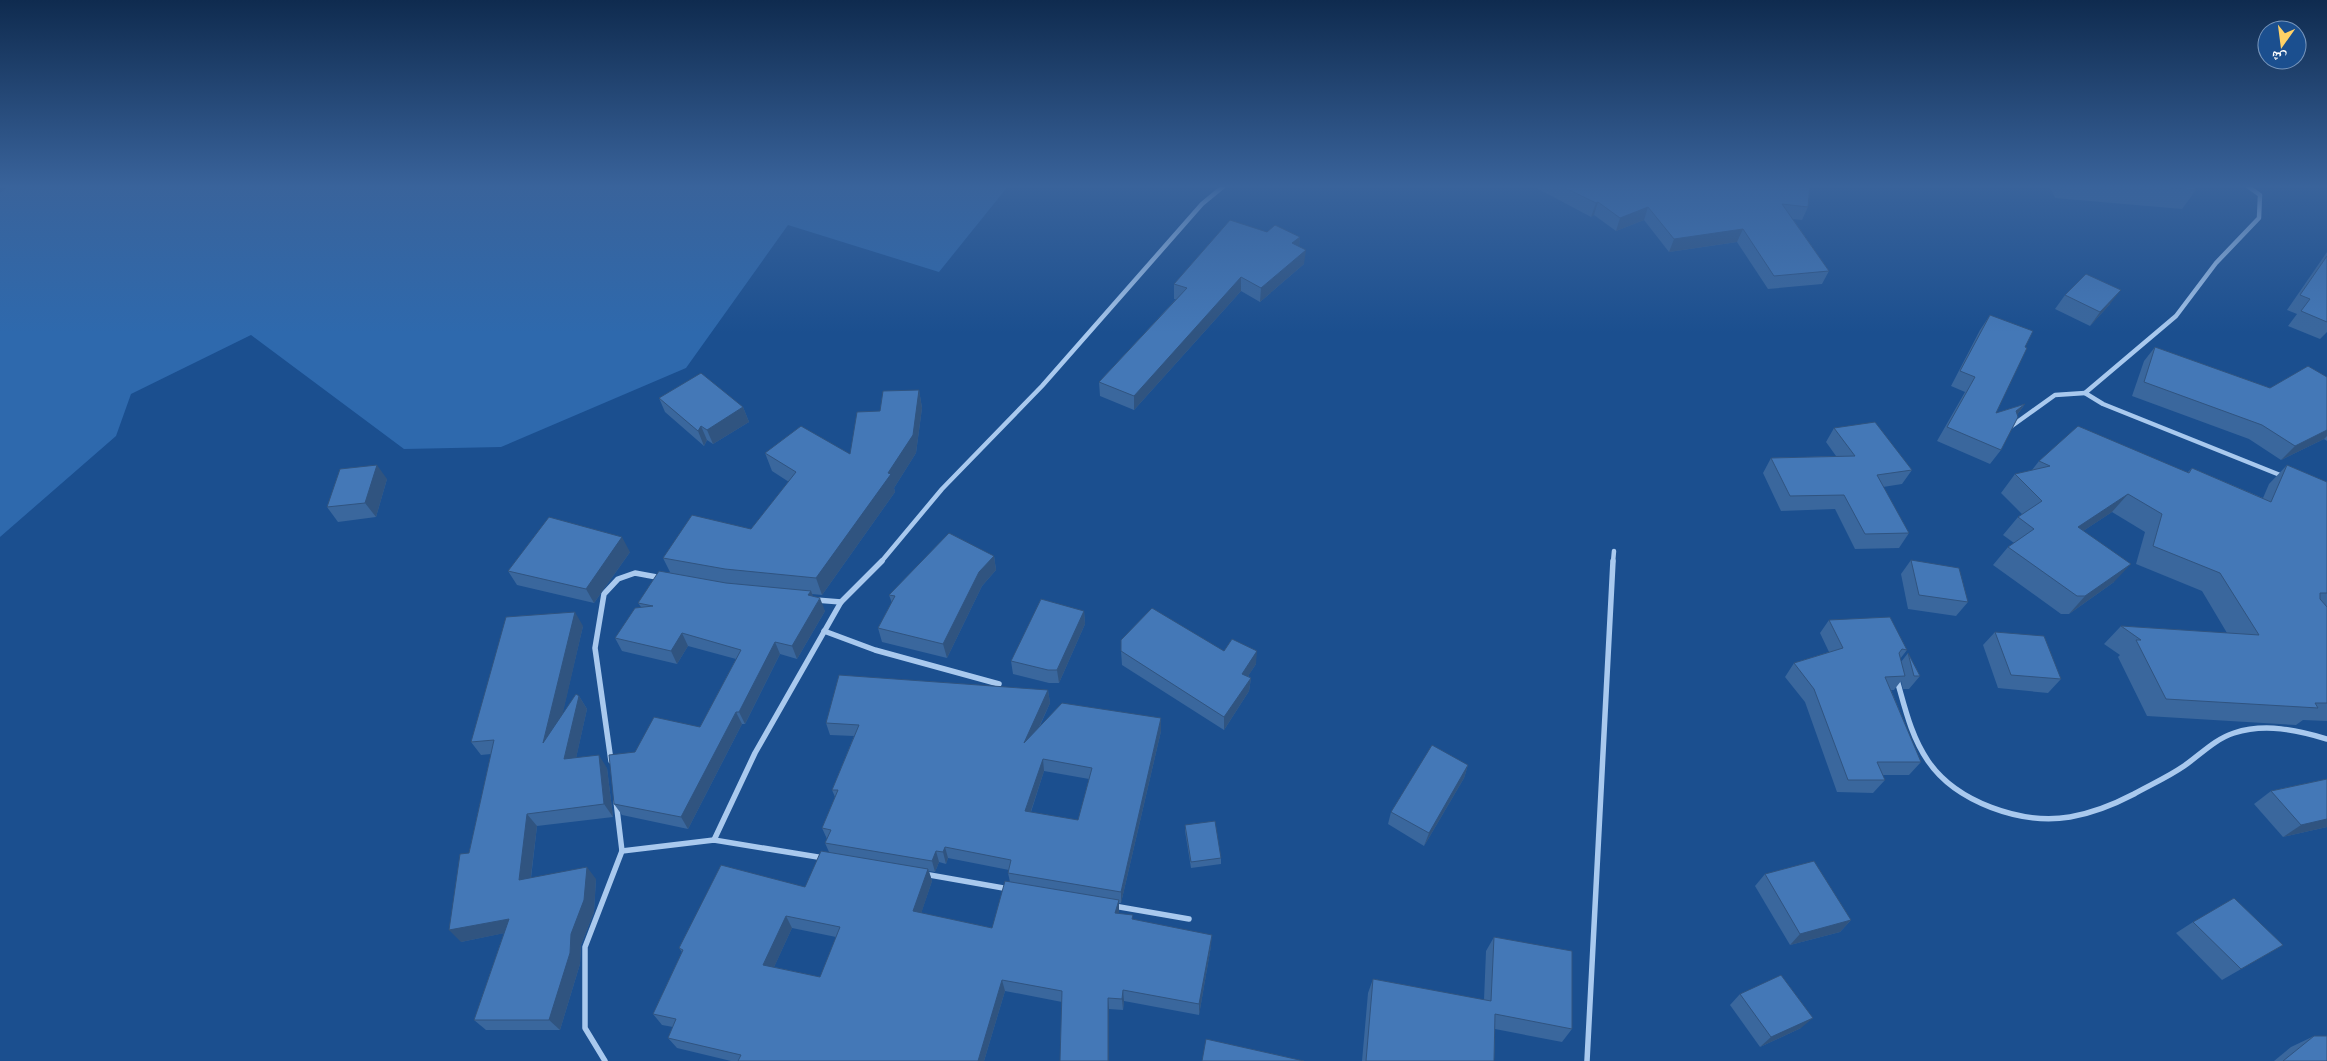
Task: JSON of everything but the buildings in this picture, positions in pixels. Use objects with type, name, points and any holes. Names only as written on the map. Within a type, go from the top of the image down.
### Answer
[{"type":"street","points":[[714,840],[754,754],[841,602],[879,565],[942,489],[1042,386],[1175,235]]},
{"type":"street","points":[[2085,393],[2176,316],[2216,263],[2243,235]]},
{"type":"street","points":[[2009,428],[2055,395],[2085,393],[2103,404],[2291,480]]},
{"type":"street","points":[[1586,1061],[1614,551]]},
{"type":"street","points":[[612,764],[601,678],[595,648],[604,594],[618,580],[635,573],[674,580]]},
{"type":"street","points":[[811,599],[841,602]]},
{"type":"street","points":[[824,631],[875,650],[999,684]]},
{"type":"street","points":[[1896,677],[1916,742],[1927,759],[1943,777],[1962,792],[1984,804],[2007,812],[2037,817],[2066,817],[2092,812],[2177,770],[2222,738],[2240,731],[2261,728],[2285,729],[2327,739]]},
{"type":"street","points":[[605,1061],[586,1028],[586,947],[622,850],[615,793]]},
{"type":"street","points":[[622,850],[714,840],[830,859]]},
{"type":"street","points":[[918,874],[1015,890]]},
{"type":"street","points":[[1102,904],[1190,919]]},
{"type":"shaded area","points":[[0,235],[781,235],[686,368],[501,447],[404,449],[251,335],[131,394],[116,436],[0,537]]},
{"type":"shaded area","points":[[819,235],[969,235],[939,272]]}]
